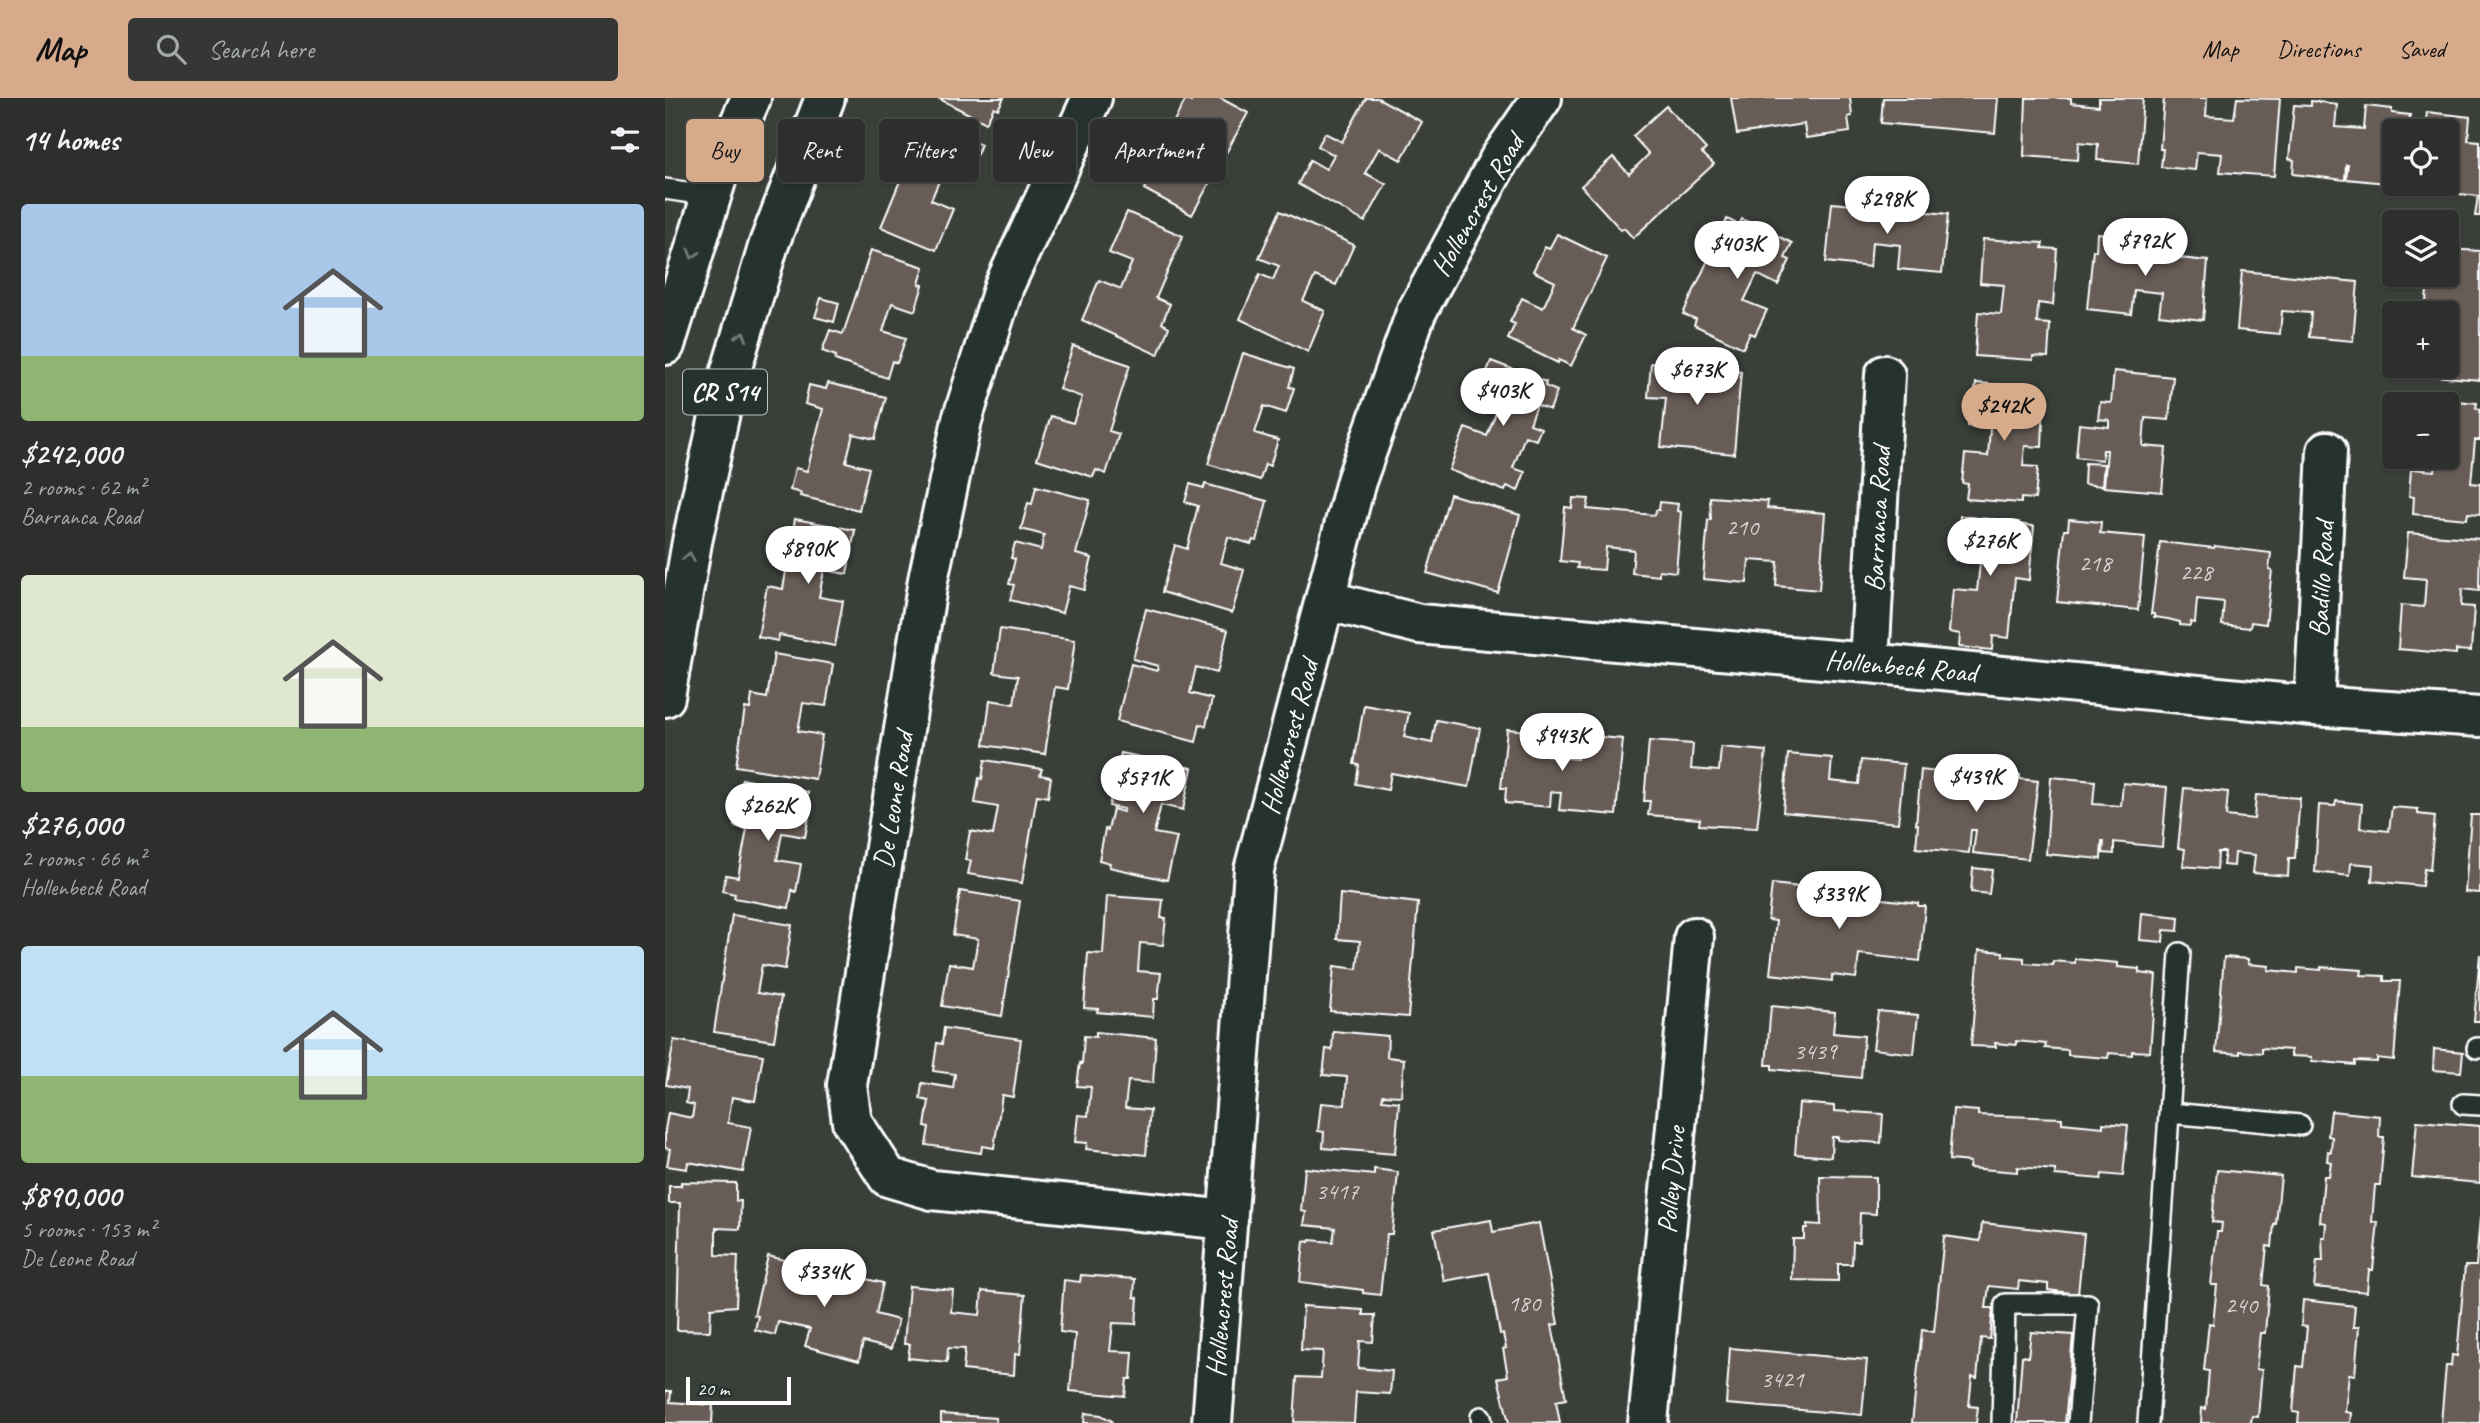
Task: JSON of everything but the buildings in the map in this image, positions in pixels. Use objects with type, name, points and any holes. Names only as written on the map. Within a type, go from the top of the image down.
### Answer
[{"type":"street","name":"CR S14","points":[[665,345],[720,168],[751,98]]},
{"type":"street","name":"CR S14","points":[[665,697],[692,542],[725,394],[769,244],[825,98]]},
{"type":"street","name":"De Leone Road","points":[[1092,98],[1004,286],[962,420],[928,580],[847,1085],[852,1122],[888,1177],[932,1190],[1228,1220]]},
{"type":"street","name":"Hollencrest Road","points":[[1212,1423],[1254,870],[1356,481],[1416,313],[1499,160],[1542,98]]},
{"type":"street","name":"Barranca Road","points":[[1869,663],[1885,375]]},
{"type":"street","name":"Badillo Road","points":[[2314,706],[2327,451]]},
{"type":"street","name":"Hollenbeck Road","points":[[1325,600],[1419,624],[1869,663],[2314,706],[2480,717]]},
{"type":"street","name":"Polley Drive","points":[[1648,1423],[1694,937]]},
{"type":"lane","points":[[665,189],[711,196]]},
{"type":"lane","points":[[2148,1423],[2181,953]]},
{"type":"lane","points":[[2170,1113],[2300,1125]]},
{"type":"lane","points":[[2001,1423],[2005,1304],[2088,1304],[2078,1423]]}]
